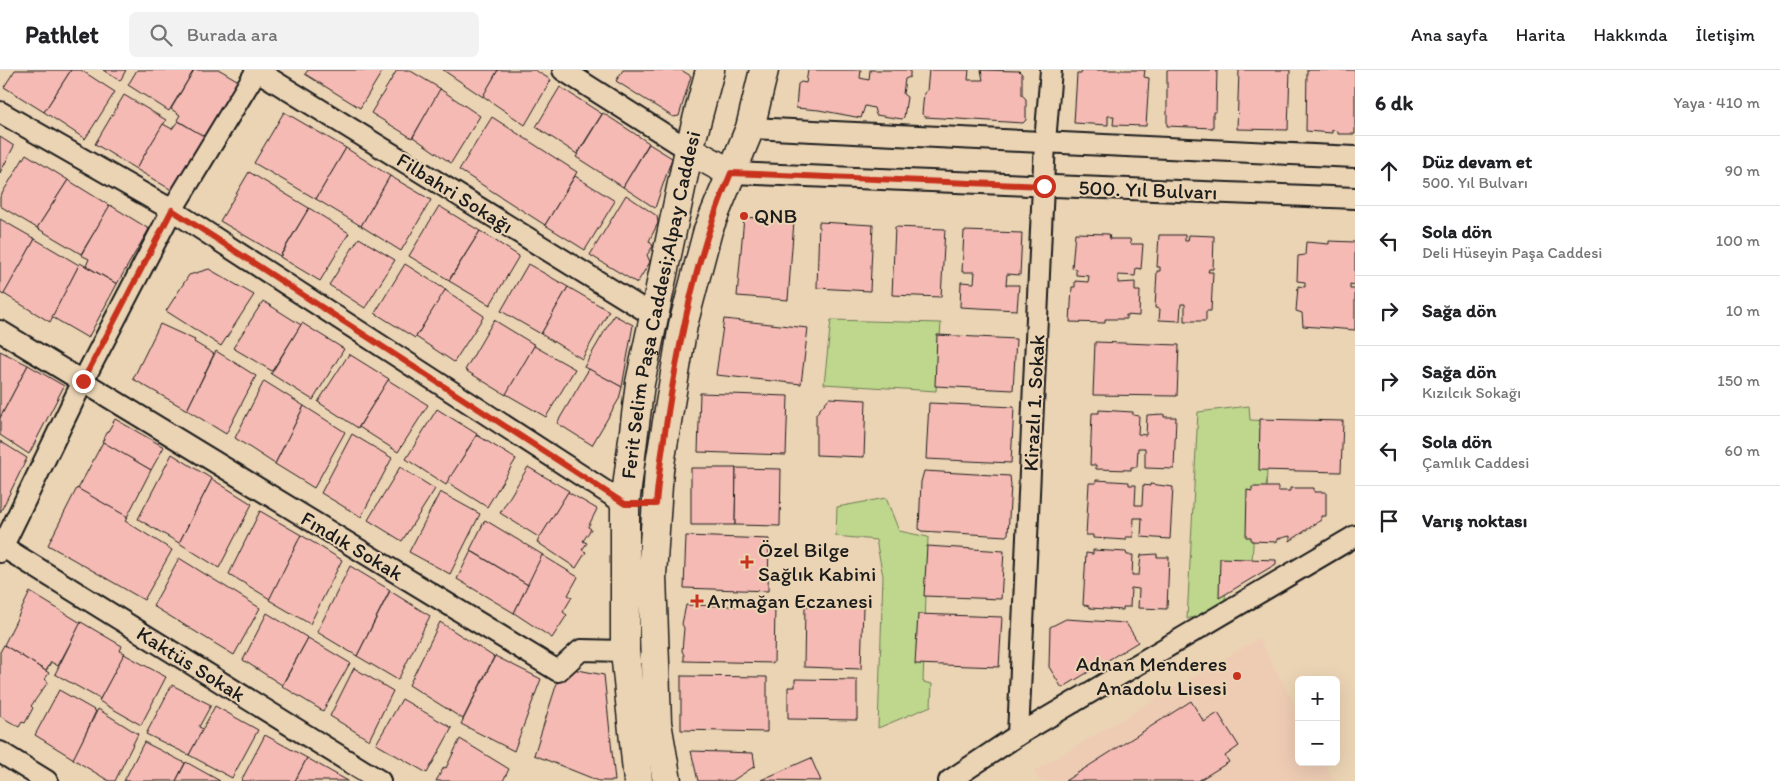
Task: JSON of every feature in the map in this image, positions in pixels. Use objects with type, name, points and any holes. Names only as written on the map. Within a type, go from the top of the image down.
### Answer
[{"type":"main road","name":"Ferit Selim Paşa Caddesi;Alpay Caddesi","points":[[638,781],[625,651],[625,504],[640,383],[689,150],[710,70]]},
{"type":"main road","points":[[667,781],[657,723],[652,576],[659,470],[683,324],[708,230],[750,128],[764,70]]},
{"type":"main road","points":[[689,150],[731,173]]},
{"type":"main road","points":[[625,504],[656,504]]},
{"type":"street","points":[[1,548],[83,381],[172,210],[256,70]]},
{"type":"street","name":"Filbahri Sokağı","points":[[256,70],[654,316]]},
{"type":"street","points":[[563,70],[689,150]]},
{"type":"street","name":"Kirazlı 1. Sokak","points":[[1018,736],[1044,186],[1044,142],[1051,70]]},
{"type":"street","points":[[0,112],[172,210],[625,504]]},
{"type":"street","name":"500. Yıl Bulvarı","points":[[750,128],[1355,157]]},
{"type":"street","name":"500. Yıl Bulvarı","points":[[731,173],[1355,198]]},
{"type":"street","points":[[0,330],[83,381]]},
{"type":"street","name":"Fındık Sokak","points":[[83,381],[558,671],[581,650],[625,651]]},
{"type":"street","points":[[950,781],[1018,736],[1355,536]]},
{"type":"street","name":"Kaktüs Sokak","points":[[1,548],[380,781]]},
{"type":"street","points":[[0,752],[47,781]]},
{"type":"shaded area","name":"Adnan Menderes Anadolu Lisesi","points":[[1259,638],[1295,706],[1295,766],[1326,766],[1334,781],[1040,781],[1034,771]]},
{"type":"green space","points":[[831,320],[941,323],[936,391],[824,384]]},
{"type":"green space","points":[[1249,406],[1250,420],[1269,421],[1266,493],[1256,496],[1252,561],[1228,564],[1225,600],[1219,610],[1187,619],[1198,412]]},
{"type":"green space","points":[[886,498],[899,531],[928,537],[923,682],[932,684],[931,706],[878,728],[883,576],[876,540],[836,536],[837,507]]},
{"type":"building","points":[[15,70],[71,70],[44,112],[4,87]]},
{"type":"building","points":[[71,70],[81,70],[115,92],[85,139],[44,112]]},
{"type":"building","points":[[103,70],[126,70],[120,81]]},
{"type":"building","points":[[137,70],[194,70],[169,111],[128,85]]},
{"type":"building","points":[[194,70],[220,70],[242,83],[208,139],[177,120],[180,115],[171,109]]},
{"type":"building","points":[[308,70],[383,70],[360,108],[305,74]]},
{"type":"building","points":[[397,70],[409,70],[441,89],[412,138],[371,113]]},
{"type":"building","points":[[443,70],[498,70],[483,97]]},
{"type":"building","points":[[498,70],[535,70],[551,80],[525,125],[483,96]]},
{"type":"building","points":[[623,70],[681,70],[691,76],[679,116],[673,117],[616,81]]},
{"type":"building","points":[[808,70],[861,70],[860,78],[869,80],[870,70],[910,70],[910,77],[905,79],[903,94],[907,97],[904,117],[902,119],[876,115],[874,108],[865,106],[861,118],[819,110],[796,108],[798,84],[801,82],[806,83]]},
{"type":"building","points":[[929,70],[969,70],[968,80],[983,80],[981,70],[1019,71],[1022,74],[1022,95],[1026,99],[1026,120],[1023,123],[925,117],[922,114]]},
{"type":"building","points":[[1082,70],[1145,70],[1144,77],[1149,78],[1146,126],[1113,125],[1114,116],[1108,116],[1108,125],[1074,123],[1077,74],[1081,74]]},
{"type":"building","points":[[1167,70],[1217,70],[1216,112],[1213,112],[1213,128],[1167,126]]},
{"type":"building","points":[[1239,70],[1290,70],[1288,130],[1237,129]]},
{"type":"building","points":[[1307,70],[1355,70],[1355,134],[1338,134],[1338,131],[1332,130],[1332,133],[1306,131]]},
{"type":"building","points":[[560,87],[602,114],[577,154],[536,127]]},
{"type":"building","points":[[440,89],[480,116],[451,163],[413,137]]},
{"type":"building","points":[[124,95],[166,120],[136,169],[95,144]]},
{"type":"building","points":[[284,112],[346,148],[316,199],[254,163]]},
{"type":"building","points":[[603,113],[649,143],[623,187],[576,157]]},
{"type":"building","points":[[492,117],[577,172],[545,225],[459,170]]},
{"type":"building","points":[[178,121],[207,138],[175,192],[136,169],[163,124],[172,129]]},
{"type":"building","points":[[0,137],[14,146],[0,173]]},
{"type":"building","points":[[649,144],[672,158],[655,208],[623,187]]},
{"type":"building","points":[[346,148],[390,176],[361,226],[316,199]]},
{"type":"building","points":[[26,154],[68,180],[37,228],[0,206],[0,197]]},
{"type":"building","points":[[249,172],[309,208],[280,256],[220,221]]},
{"type":"building","points":[[390,176],[431,200],[401,251],[361,226]]},
{"type":"building","points":[[575,176],[615,201],[585,250],[545,225]]},
{"type":"building","points":[[68,180],[110,206],[81,254],[37,228]]},
{"type":"building","points":[[626,195],[657,216],[658,223],[649,241],[653,246],[647,255],[650,262],[637,283],[590,255]]},
{"type":"building","points":[[110,205],[149,229],[117,284],[86,266],[89,259],[81,255]]},
{"type":"building","points":[[439,206],[480,231],[449,280],[409,256]]},
{"type":"building","points":[[309,208],[349,233],[320,281],[280,257]]},
{"type":"building","points":[[744,217],[794,221],[788,300],[737,296]]},
{"type":"building","points":[[0,219],[35,239],[4,295],[0,293]]},
{"type":"building","points":[[819,222],[873,225],[870,291],[817,288]]},
{"type":"building","points":[[895,227],[945,229],[941,297],[892,295]]},
{"type":"building","points":[[480,231],[519,256],[490,305],[449,281]]},
{"type":"building","points":[[964,231],[1022,233],[1020,275],[1007,274],[1006,285],[1019,285],[1017,310],[960,307],[961,282],[974,283],[975,272],[962,272]]},
{"type":"building","points":[[1075,233],[1109,234],[1110,239],[1130,239],[1131,244],[1143,244],[1141,269],[1136,268],[1135,276],[1118,275],[1118,283],[1135,282],[1135,291],[1140,291],[1139,316],[1126,315],[1126,319],[1105,319],[1105,323],[1070,322],[1072,287],[1075,287],[1075,281],[1088,282],[1089,276],[1076,275],[1076,269],[1072,268]]},
{"type":"building","points":[[1159,235],[1185,235],[1185,241],[1188,241],[1189,235],[1214,236],[1213,269],[1209,269],[1208,272],[1213,272],[1211,311],[1206,311],[1206,321],[1185,321],[1185,304],[1181,304],[1180,321],[1159,320],[1160,309],[1155,308],[1157,271],[1160,271],[1160,267],[1157,267]]},
{"type":"building","points":[[359,238],[395,260],[365,308],[329,285]]},
{"type":"building","points":[[35,239],[79,265],[50,322],[4,294]]},
{"type":"building","points":[[1329,241],[1355,242],[1355,285],[1350,284],[1350,289],[1355,289],[1355,330],[1303,326],[1302,313],[1296,311],[1298,286],[1305,287],[1305,282],[1297,281],[1298,256],[1305,255],[1306,242],[1329,244]]},
{"type":"building","points":[[80,263],[117,284],[88,338],[52,317]]},
{"type":"building","points":[[405,264],[446,290],[415,338],[375,313]]},
{"type":"building","points":[[528,264],[568,287],[541,334],[501,311]]},
{"type":"building","points":[[209,269],[254,295],[221,346],[166,311],[189,275]]},
{"type":"building","points":[[568,287],[609,311],[582,359],[541,334]]},
{"type":"building","points":[[445,290],[484,316],[454,362],[416,337]]},
{"type":"building","points":[[263,301],[301,325],[272,371],[233,348]]},
{"type":"building","points":[[614,315],[633,325],[622,387],[584,367]]},
{"type":"building","points":[[724,319],[808,328],[801,384],[716,375]]},
{"type":"building","points":[[494,320],[535,345],[506,395],[465,370]]},
{"type":"building","points":[[302,323],[344,349],[313,400],[271,374]]},
{"type":"building","points":[[160,324],[195,340],[194,342],[214,354],[187,410],[133,379]]},
{"type":"building","points":[[937,335],[1016,339],[1013,390],[935,386]]},
{"type":"building","points":[[1095,342],[1179,345],[1177,396],[1093,395]]},
{"type":"building","points":[[534,346],[575,369],[546,417],[506,394]]},
{"type":"building","points":[[0,351],[28,365],[0,418]]},
{"type":"building","points":[[216,351],[256,376],[226,434],[187,410]]},
{"type":"building","points":[[349,354],[389,379],[358,428],[318,402]]},
{"type":"building","points":[[28,365],[64,386],[29,454],[0,435],[0,418]]},
{"type":"building","points":[[589,369],[622,387],[619,399],[592,445],[557,423]]},
{"type":"building","points":[[388,380],[428,405],[398,452],[359,427]]},
{"type":"building","points":[[264,381],[304,406],[275,464],[235,438]]},
{"type":"building","points":[[700,393],[788,396],[786,455],[698,452]]},
{"type":"building","points":[[829,398],[866,400],[864,457],[816,455],[816,414]]},
{"type":"building","points":[[929,403],[1014,407],[1011,463],[926,459]]},
{"type":"building","points":[[304,406],[345,432],[314,488],[275,464]]},
{"type":"building","points":[[437,409],[477,434],[446,485],[406,459]]},
{"type":"building","points":[[1099,410],[1133,412],[1133,415],[1139,416],[1138,434],[1146,435],[1147,415],[1164,414],[1164,417],[1176,417],[1174,469],[1145,468],[1145,448],[1138,448],[1137,467],[1131,467],[1131,470],[1096,469],[1096,465],[1090,465],[1092,413],[1099,413]]},
{"type":"building","points":[[115,419],[164,447],[151,470],[102,442]]},
{"type":"building","points":[[1260,419],[1343,421],[1341,472],[1259,470]]},
{"type":"building","points":[[352,434],[392,458],[361,517],[321,493]]},
{"type":"building","points":[[477,435],[516,459],[487,507],[447,482]]},
{"type":"building","points":[[0,441],[27,458],[0,513]]},
{"type":"building","points":[[103,442],[151,470],[127,517],[78,489]]},
{"type":"building","points":[[172,454],[212,479],[179,543],[138,519]]},
{"type":"building","points":[[400,467],[435,489],[402,541],[368,520]]},
{"type":"building","points":[[528,467],[569,491],[540,538],[500,513]]},
{"type":"building","points":[[691,468],[736,468],[735,525],[691,525]]},
{"type":"building","points":[[736,468],[781,469],[780,526],[735,525]]},
{"type":"building","points":[[924,471],[1010,476],[1008,534],[1006,536],[921,531],[919,529],[921,482]]},
{"type":"building","points":[[212,479],[252,504],[219,568],[179,543]]},
{"type":"building","points":[[1096,480],[1129,482],[1129,485],[1136,485],[1135,505],[1142,505],[1143,485],[1173,487],[1170,539],[1141,537],[1142,518],[1134,518],[1133,537],[1126,537],[1126,540],[1093,538],[1093,535],[1086,535],[1089,483],[1096,483]]},
{"type":"building","points":[[1252,487],[1278,487],[1278,491],[1290,491],[1290,488],[1314,488],[1314,492],[1326,492],[1326,516],[1321,516],[1321,520],[1290,541],[1290,536],[1277,539],[1277,542],[1251,541],[1251,537],[1246,537],[1247,490],[1252,491]]},
{"type":"building","points":[[77,488],[128,517],[125,521],[172,550],[144,600],[48,545]]},
{"type":"building","points":[[440,492],[480,514],[450,574],[409,552]]},
{"type":"building","points":[[568,492],[597,509],[588,527],[591,529],[583,541],[587,543],[582,550],[586,552],[576,568],[537,542]]},
{"type":"building","points":[[260,511],[301,535],[270,599],[229,574]]},
{"type":"building","points":[[485,520],[543,555],[528,585],[470,550]]},
{"type":"building","points":[[301,535],[342,560],[310,624],[269,600]]},
{"type":"building","points":[[686,536],[769,539],[768,591],[684,588]]},
{"type":"building","points":[[927,546],[1004,551],[1001,599],[924,596]]},
{"type":"building","points":[[1093,550],[1126,552],[1127,555],[1133,555],[1132,575],[1139,575],[1141,555],[1157,554],[1157,557],[1169,557],[1167,609],[1138,608],[1139,589],[1131,588],[1130,607],[1123,607],[1123,610],[1090,608],[1083,605],[1086,553],[1093,554]]},
{"type":"building","points":[[471,551],[528,585],[514,613],[457,579]]},
{"type":"building","points":[[542,555],[578,577],[568,595],[572,597],[563,612],[567,615],[552,638],[514,613]]},
{"type":"building","points":[[179,558],[260,608],[234,655],[153,606]]},
{"type":"building","points":[[1220,558],[1276,560],[1276,564],[1219,598]]},
{"type":"building","points":[[350,566],[390,590],[357,656],[317,632]]},
{"type":"building","points":[[390,591],[430,616],[398,680],[357,656]]},
{"type":"building","points":[[30,592],[81,623],[58,666],[51,662],[46,671],[4,645]]},
{"type":"building","points":[[686,605],[775,607],[774,663],[684,661],[682,651],[684,628],[682,624]]},
{"type":"building","points":[[805,606],[863,607],[861,669],[804,667]]},
{"type":"building","points":[[267,613],[308,638],[282,685],[243,660]]},
{"type":"building","points":[[918,614],[1002,617],[999,667],[915,664]]},
{"type":"building","points":[[1066,619],[1126,623],[1138,642],[1062,688],[1049,667],[1050,627]]},
{"type":"building","points":[[81,622],[122,646],[120,651],[125,653],[100,699],[55,674]]},
{"type":"building","points":[[440,622],[494,657],[463,719],[409,685]]},
{"type":"building","points":[[308,638],[350,663],[323,711],[282,686]]},
{"type":"building","points":[[4,645],[49,673],[45,679],[48,682],[31,706],[33,708],[25,723],[22,722],[19,727],[0,716],[0,652]]},
{"type":"building","points":[[124,654],[166,677],[141,725],[99,701]]},
{"type":"building","points":[[495,656],[541,679],[514,751],[461,724]]},
{"type":"building","points":[[562,667],[604,675],[615,781],[599,781],[534,755]]},
{"type":"building","points":[[354,668],[393,691],[369,740],[330,716]]},
{"type":"building","points":[[681,676],[767,677],[767,732],[681,730]]},
{"type":"building","points":[[795,679],[857,680],[857,720],[788,719],[788,687],[795,687]]},
{"type":"building","points":[[172,685],[211,705],[199,727],[203,729],[189,755],[146,734]]},
{"type":"building","points":[[59,690],[96,711],[74,759],[35,735]]},
{"type":"building","points":[[402,699],[452,728],[427,773],[376,744]]},
{"type":"building","points":[[1191,701],[1204,722],[1218,713],[1239,746],[1225,756],[1229,762],[1198,781],[1065,781]]},
{"type":"building","points":[[215,706],[258,730],[232,778],[189,755]]},
{"type":"building","points":[[98,709],[138,734],[115,781],[109,781],[73,759]]},
{"type":"building","points":[[265,735],[307,758],[295,781],[241,781]]},
{"type":"building","points":[[460,739],[509,769],[503,781],[436,781],[444,767],[446,768]]},
{"type":"building","points":[[144,742],[185,763],[176,781],[124,781]]},
{"type":"building","points":[[691,751],[753,753],[755,766],[732,781],[698,781]]},
{"type":"building","points":[[307,758],[348,781],[295,781]]},
{"type":"building","points":[[811,758],[821,781],[761,780]]},
{"type":"building","points":[[186,762],[220,781],[176,781]]},
{"type":"place","name":"QNB","points":[[744,216]]},
{"type":"place","name":"Özel Bilge Sağlık Kabini","points":[[747,562]]},
{"type":"place","name":"Armağan Eczanesi","points":[[697,601]]},
{"type":"place","name":"Adnan Menderes Anadolu Lisesi","points":[[1237,676]]},
{"type":"route","points":[[83,381],[172,210],[625,504],[656,504],[659,470],[683,324],[708,230],[731,173],[1044,186]]}]
